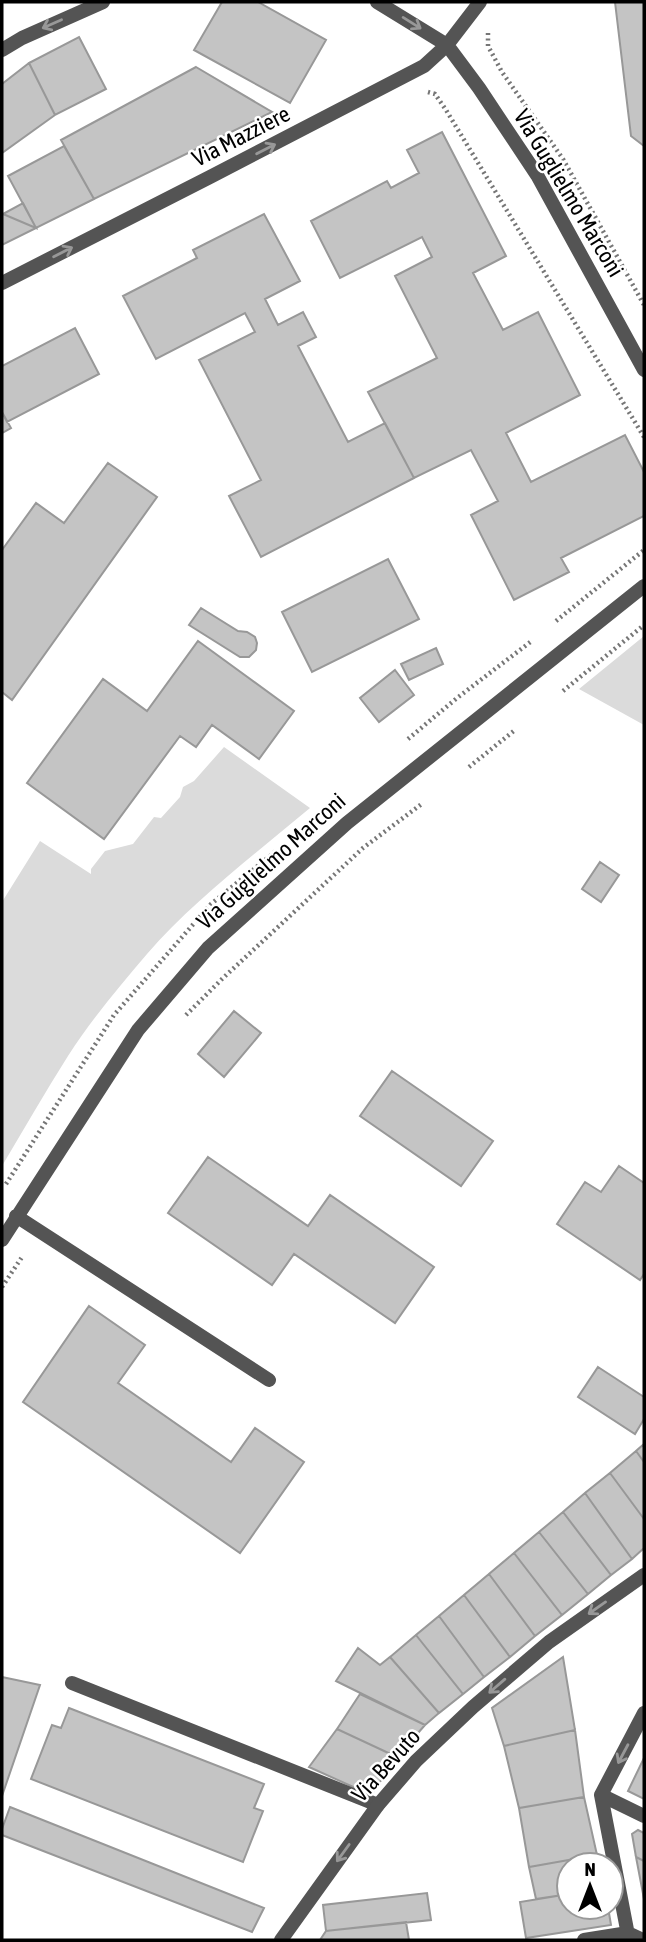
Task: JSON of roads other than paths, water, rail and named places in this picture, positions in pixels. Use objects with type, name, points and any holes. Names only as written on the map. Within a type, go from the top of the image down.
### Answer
[{"type":"street","points":[[2,50],[22,38],[103,2]]},
{"type":"street","points":[[377,2],[447,45]]},
{"type":"street","name":"Via Mazziere","points":[[2,283],[424,66],[447,45],[480,2]]},
{"type":"street","name":"Via Guglielmo Marconi","points":[[447,45],[537,175],[644,370]]},
{"type":"street","name":"Via Guglielmo Marconi","points":[[2,1240],[138,1030],[208,948],[347,822],[644,586]]},
{"type":"street","points":[[16,1216],[269,1380]]},
{"type":"street","name":"Via Bevuto","points":[[281,1940],[378,1805],[416,1761],[549,1642],[644,1575]]},
{"type":"street","points":[[72,1683],[378,1805]]},
{"type":"street","points":[[629,1937],[601,1795],[644,1713]]},
{"type":"street","points":[[601,1795],[644,1815]]},
{"type":"street","points":[[584,1940],[629,1937],[643,1940]]}]
